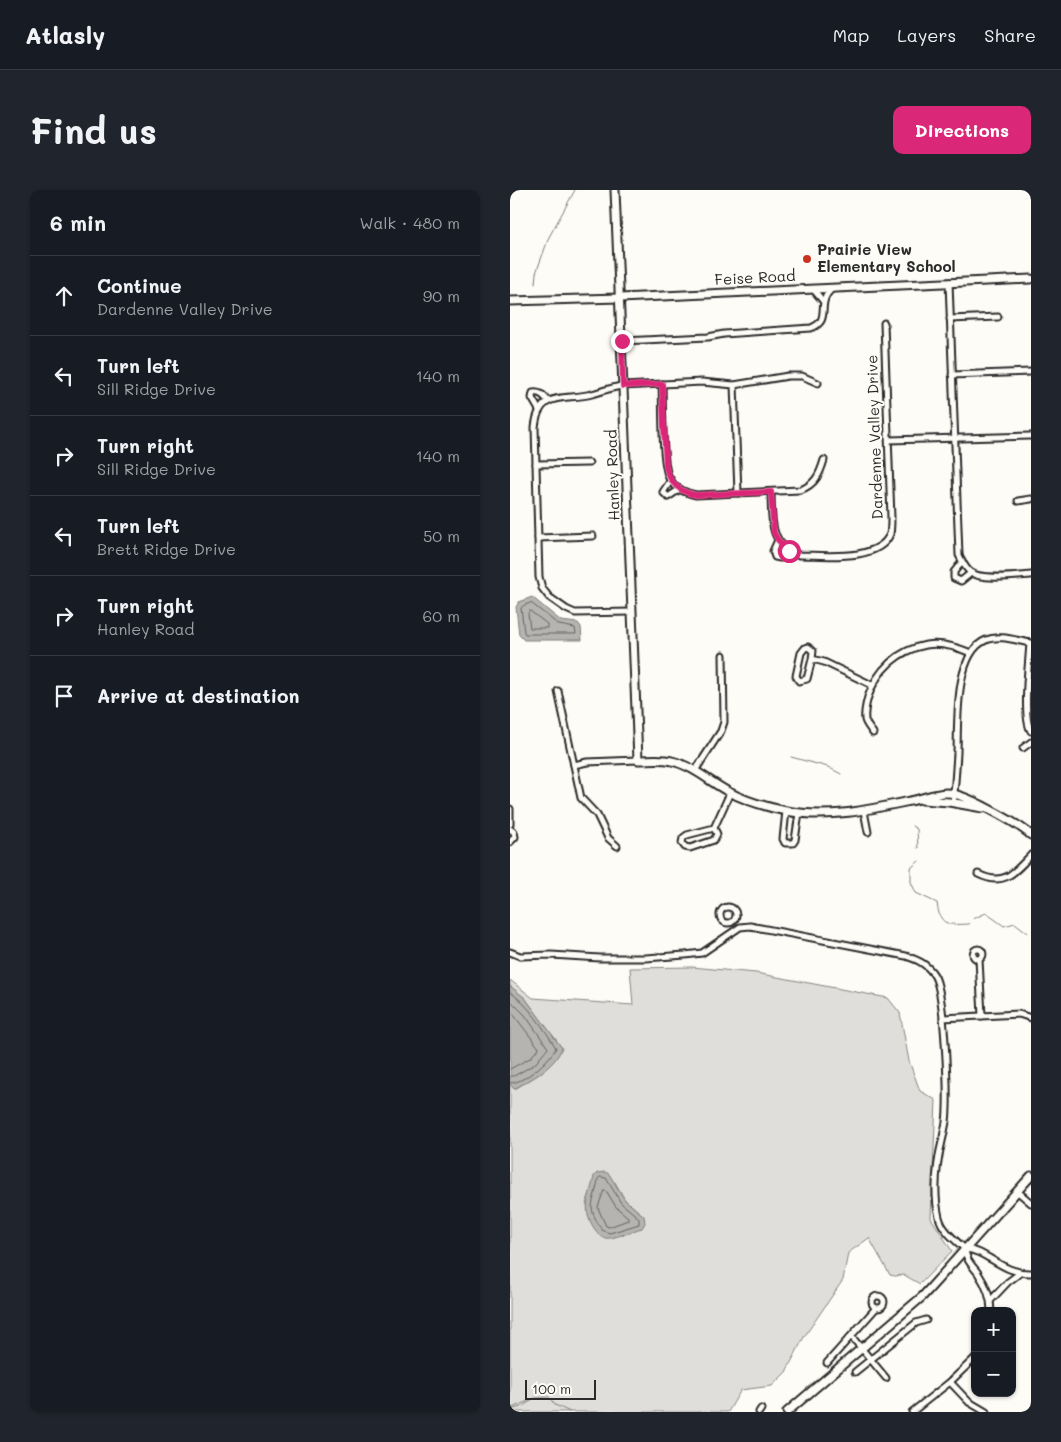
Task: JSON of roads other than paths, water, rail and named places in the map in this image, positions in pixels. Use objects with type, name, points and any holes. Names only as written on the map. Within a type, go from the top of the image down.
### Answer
[{"type":"street","name":"Hanley Road","points":[[616,190],[638,760]]},
{"type":"street","name":"Feise Road","points":[[510,301],[620,298],[1031,279]]},
{"type":"street","points":[[949,282],[958,548],[962,562],[971,573],[984,577],[1031,576]]},
{"type":"street","points":[[622,341],[708,337],[724,334],[807,329],[816,326],[822,320],[823,301],[834,288]]},
{"type":"street","points":[[813,289],[823,301]]},
{"type":"street","points":[[950,319],[998,317]]},
{"type":"street","name":"Dardenne Valley Drive","points":[[771,492],[773,529],[778,540],[773,551],[775,557],[780,558],[791,552],[799,555],[864,553],[882,545],[890,533],[891,525],[890,440],[884,323]]},
{"type":"street","points":[[952,375],[1031,372]]},
{"type":"street","points":[[632,612],[575,613],[566,609],[542,588],[539,576],[535,427],[539,410],[548,401],[562,397],[591,394],[611,387],[702,382],[734,384],[788,376],[802,376],[818,383]]},
{"type":"street","points":[[662,384],[666,467],[670,480],[680,489],[696,495],[792,491],[809,486],[820,475],[824,460]]},
{"type":"street","points":[[734,384],[738,493]]},
{"type":"street","points":[[539,410],[532,398],[534,393],[538,392],[548,401]]},
{"type":"street","points":[[890,440],[1031,436]]},
{"type":"street","points":[[536,464],[588,463]]},
{"type":"street","points":[[670,480],[664,492],[665,495],[668,497],[672,496],[680,489]]},
{"type":"street","points":[[1018,501],[1031,498]]},
{"type":"street","points":[[538,538],[593,536]]},
{"type":"street","points":[[778,540],[791,552]]},
{"type":"street","points":[[962,562],[954,572],[954,578],[961,581],[971,573]]},
{"type":"street","points":[[953,802],[958,708],[962,683],[971,653],[985,640],[999,637],[1030,643],[1026,707],[1028,726],[1031,731]]},
{"type":"street","points":[[873,733],[865,721],[866,703],[872,685],[883,668],[892,660],[909,649],[935,644],[946,645],[971,653]]},
{"type":"street","points":[[808,647],[811,648],[814,654],[812,659],[807,679],[799,681],[796,672],[802,650],[808,647]]},
{"type":"street","points":[[695,771],[721,731],[724,722],[722,655]]},
{"type":"street","points":[[812,659],[824,662],[872,685]]},
{"type":"street","points":[[558,691],[581,798],[597,815],[608,838],[617,846]]},
{"type":"street","points":[[1023,748],[1031,742]]},
{"type":"street","points":[[574,765],[587,762],[671,761],[695,771],[730,792],[761,805],[799,813],[836,814],[864,811],[947,793],[961,795],[1020,826],[1031,835]]},
{"type":"street","points":[[714,828],[687,835],[683,838],[682,843],[685,847],[690,848],[714,840],[716,834],[714,828],[730,792]]},
{"type":"street","points":[[919,799],[953,802],[985,808]]},
{"type":"street","points":[[510,809],[510,824]]},
{"type":"street","points":[[786,811],[783,839],[785,843],[789,844],[795,840],[799,813]]},
{"type":"street","points":[[864,811],[868,832]]},
{"type":"street","points":[[510,829],[514,832],[515,837],[510,842]]},
{"type":"street","points":[[978,874],[993,880],[1007,877],[1031,855]]},
{"type":"street","points":[[731,922],[734,930]]},
{"type":"street","points":[[510,952],[520,956],[551,955],[607,958],[685,955],[702,953],[734,930],[750,926],[906,956],[926,965],[939,986],[943,1018],[947,1114],[938,1166],[937,1198],[939,1218],[950,1235],[965,1249],[966,1259],[979,1275],[991,1300],[992,1307]]},
{"type":"street","points":[[979,959],[982,1016]]},
{"type":"street","points":[[943,1018],[1018,1014],[1031,1018]]},
{"type":"street","points":[[789,1411],[923,1296],[1031,1176]]},
{"type":"street","points":[[1017,1191],[1031,1203]]},
{"type":"street","points":[[965,1249],[975,1249],[996,1263],[1020,1273],[1031,1273]]},
{"type":"street","points":[[991,1300],[1020,1273]]},
{"type":"street","points":[[827,1363],[876,1308]]},
{"type":"street","points":[[855,1372],[916,1323],[926,1320]]},
{"type":"street","points":[[852,1337],[886,1378]]},
{"type":"street","points":[[912,1412],[950,1382],[971,1362]]},
{"type":"street","points":[[950,1382],[969,1402],[986,1412]]},
{"type":"water","points":[[532,597],[561,621],[578,623],[581,627],[582,640],[524,640],[519,635],[516,607],[519,602]]},
{"type":"water","points":[[510,986],[525,998],[562,1048],[548,1067],[514,1089],[510,1084]]},
{"type":"water","points":[[605,1172],[609,1174],[625,1200],[644,1216],[645,1223],[642,1228],[605,1238],[601,1237],[594,1228],[588,1214],[588,1202],[594,1176],[597,1173]]},
{"type":"waterway","points":[[535,284],[536,273],[549,237],[575,190]]},
{"type":"waterway","points":[[791,757],[828,767],[841,774]]},
{"type":"waterway","points":[[912,826],[917,829],[918,848]]},
{"type":"waterway","points":[[919,861],[911,868],[911,882],[916,893],[937,903],[940,916],[946,922],[950,924],[969,924],[975,918],[986,913],[1004,926],[1015,923],[1028,933]]},
{"type":"waterway","points":[[510,1409],[535,1398],[549,1397],[555,1405],[570,1412]]},
{"type":"waterway","points":[[510,1410],[521,1407],[531,1401]]},
{"type":"place","name":"Prairie View Elementary School","points":[[807,259]]}]
